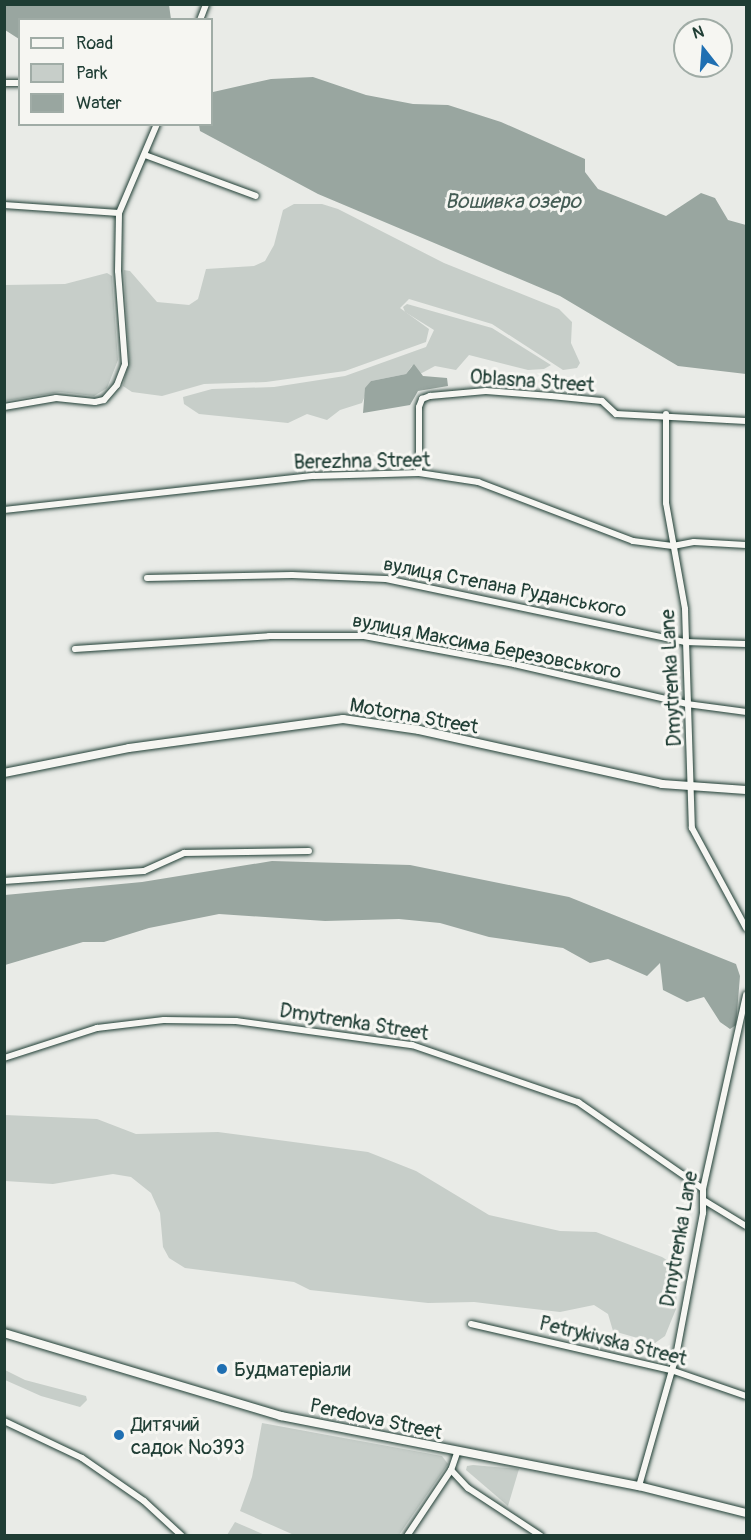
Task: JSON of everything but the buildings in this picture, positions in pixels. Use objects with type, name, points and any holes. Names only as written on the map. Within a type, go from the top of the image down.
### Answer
[{"type":"street","points":[[4,407],[56,398],[95,402],[104,399],[117,385],[125,364],[118,271],[119,213],[145,155],[155,126]]},
{"type":"street","points":[[145,155],[256,196]]},
{"type":"street","points":[[4,205],[119,213]]},
{"type":"street","name":"Oblasna Street","points":[[419,473],[419,407],[422,399],[430,396],[486,391],[551,396],[602,401],[616,414],[666,414],[747,421]]},
{"type":"street","name":"Dmytrenka Lane","points":[[666,414],[663,458],[673,546],[684,598],[692,828],[747,928]]},
{"type":"street","name":"Berezhna Street","points":[[4,510],[314,476],[419,473],[478,482],[633,541],[673,546],[694,542],[747,545]]},
{"type":"street","name":"вулиця Степана Руданського","points":[[147,579],[292,575],[386,579],[684,642],[747,644]]},
{"type":"street","name":"вулиця Максима Березовського","points":[[75,649],[269,636],[354,635],[514,664],[687,704],[747,712]]},
{"type":"street","name":"Motorna Street","points":[[4,773],[129,748],[343,719],[419,730],[638,780],[747,790]]},
{"type":"street","points":[[4,881],[144,871],[184,853],[309,851]]},
{"type":"street","name":"Dmytrenka Lane","points":[[639,1486],[671,1370],[705,1201],[703,1189],[747,996]]},
{"type":"street","name":"Dmytrenka Street","points":[[4,1058],[97,1028],[164,1020],[236,1021],[412,1045],[578,1102],[703,1189]]},
{"type":"street","points":[[705,1201],[747,1226]]},
{"type":"street","name":"Petrykivska Street","points":[[471,1324],[671,1370],[747,1396]]},
{"type":"street","name":"Peredova Street","points":[[4,1333],[281,1416],[457,1453],[639,1486],[747,1513]]},
{"type":"street","points":[[4,1421],[82,1458],[144,1501],[182,1536]]},
{"type":"street","name":"Peredova Street","points":[[407,1536],[451,1470],[457,1453]]},
{"type":"street","points":[[451,1470],[468,1488],[541,1536]]},
{"type":"green space","points":[[294,204],[322,204],[338,209],[444,263],[559,309],[572,322],[571,343],[580,363],[577,368],[563,370],[492,324],[409,299],[400,308],[429,329],[426,342],[345,371],[266,382],[204,384],[162,396],[132,392],[123,386],[129,359],[124,270],[130,271],[157,302],[189,305],[198,299],[206,269],[254,266],[265,261],[274,245],[283,210]]},
{"type":"green space","points":[[107,273],[112,276],[118,360],[107,388],[94,396],[60,392],[5,401],[5,285],[65,284]]},
{"type":"green space","points":[[407,304],[492,328],[551,365],[544,369],[528,370],[469,355],[456,370],[435,366],[420,374],[412,366],[406,374],[371,381],[362,403],[340,410],[327,420],[307,414],[288,423],[199,414],[184,404],[183,397],[212,389],[274,387],[345,376],[426,347],[434,330],[405,312],[403,307]]},
{"type":"green space","points":[[5,1115],[97,1119],[136,1134],[218,1132],[368,1152],[416,1171],[489,1215],[560,1231],[596,1232],[662,1257],[678,1267],[676,1309],[665,1336],[655,1343],[613,1331],[608,1314],[594,1305],[560,1312],[474,1302],[428,1303],[310,1290],[294,1282],[185,1268],[169,1258],[163,1247],[160,1213],[151,1193],[131,1177],[113,1174],[53,1184],[5,1181]]},
{"type":"green space","points":[[5,1370],[25,1380],[86,1396],[87,1400],[80,1407],[41,1396],[5,1380]]},
{"type":"green space","points":[[262,1423],[442,1456],[448,1464],[399,1535],[294,1535],[240,1511],[252,1477]]},
{"type":"green space","points":[[467,1466],[519,1469],[508,1506],[466,1470]]},
{"type":"green space","points":[[235,1522],[265,1535],[227,1535]]},
{"type":"water","points":[[5,4],[169,5],[171,18],[18,18],[18,38],[5,30]]},
{"type":"water","name":"Вошивка озеро","points":[[313,77],[366,95],[413,104],[448,105],[501,122],[585,159],[585,172],[598,189],[666,216],[701,193],[715,198],[728,220],[746,225],[746,374],[678,366],[560,296],[318,194],[200,131],[199,126],[213,126],[213,92],[271,79]]},
{"type":"water","points":[[414,364],[423,376],[447,378],[448,386],[418,391],[410,405],[363,413],[365,388],[371,381],[406,374]]},
{"type":"water","points":[[272,861],[410,865],[569,897],[736,964],[740,976],[736,1025],[730,1029],[720,1022],[704,997],[687,1002],[663,990],[660,963],[647,976],[608,959],[590,963],[563,948],[489,937],[440,923],[399,919],[325,921],[219,914],[149,928],[104,942],[83,942],[5,965],[5,895],[142,882]]},
{"type":"place","name":"Будматеріали","points":[[222,1369]]},
{"type":"place","name":"Дитячий садок №393","points":[[119,1435]]}]
